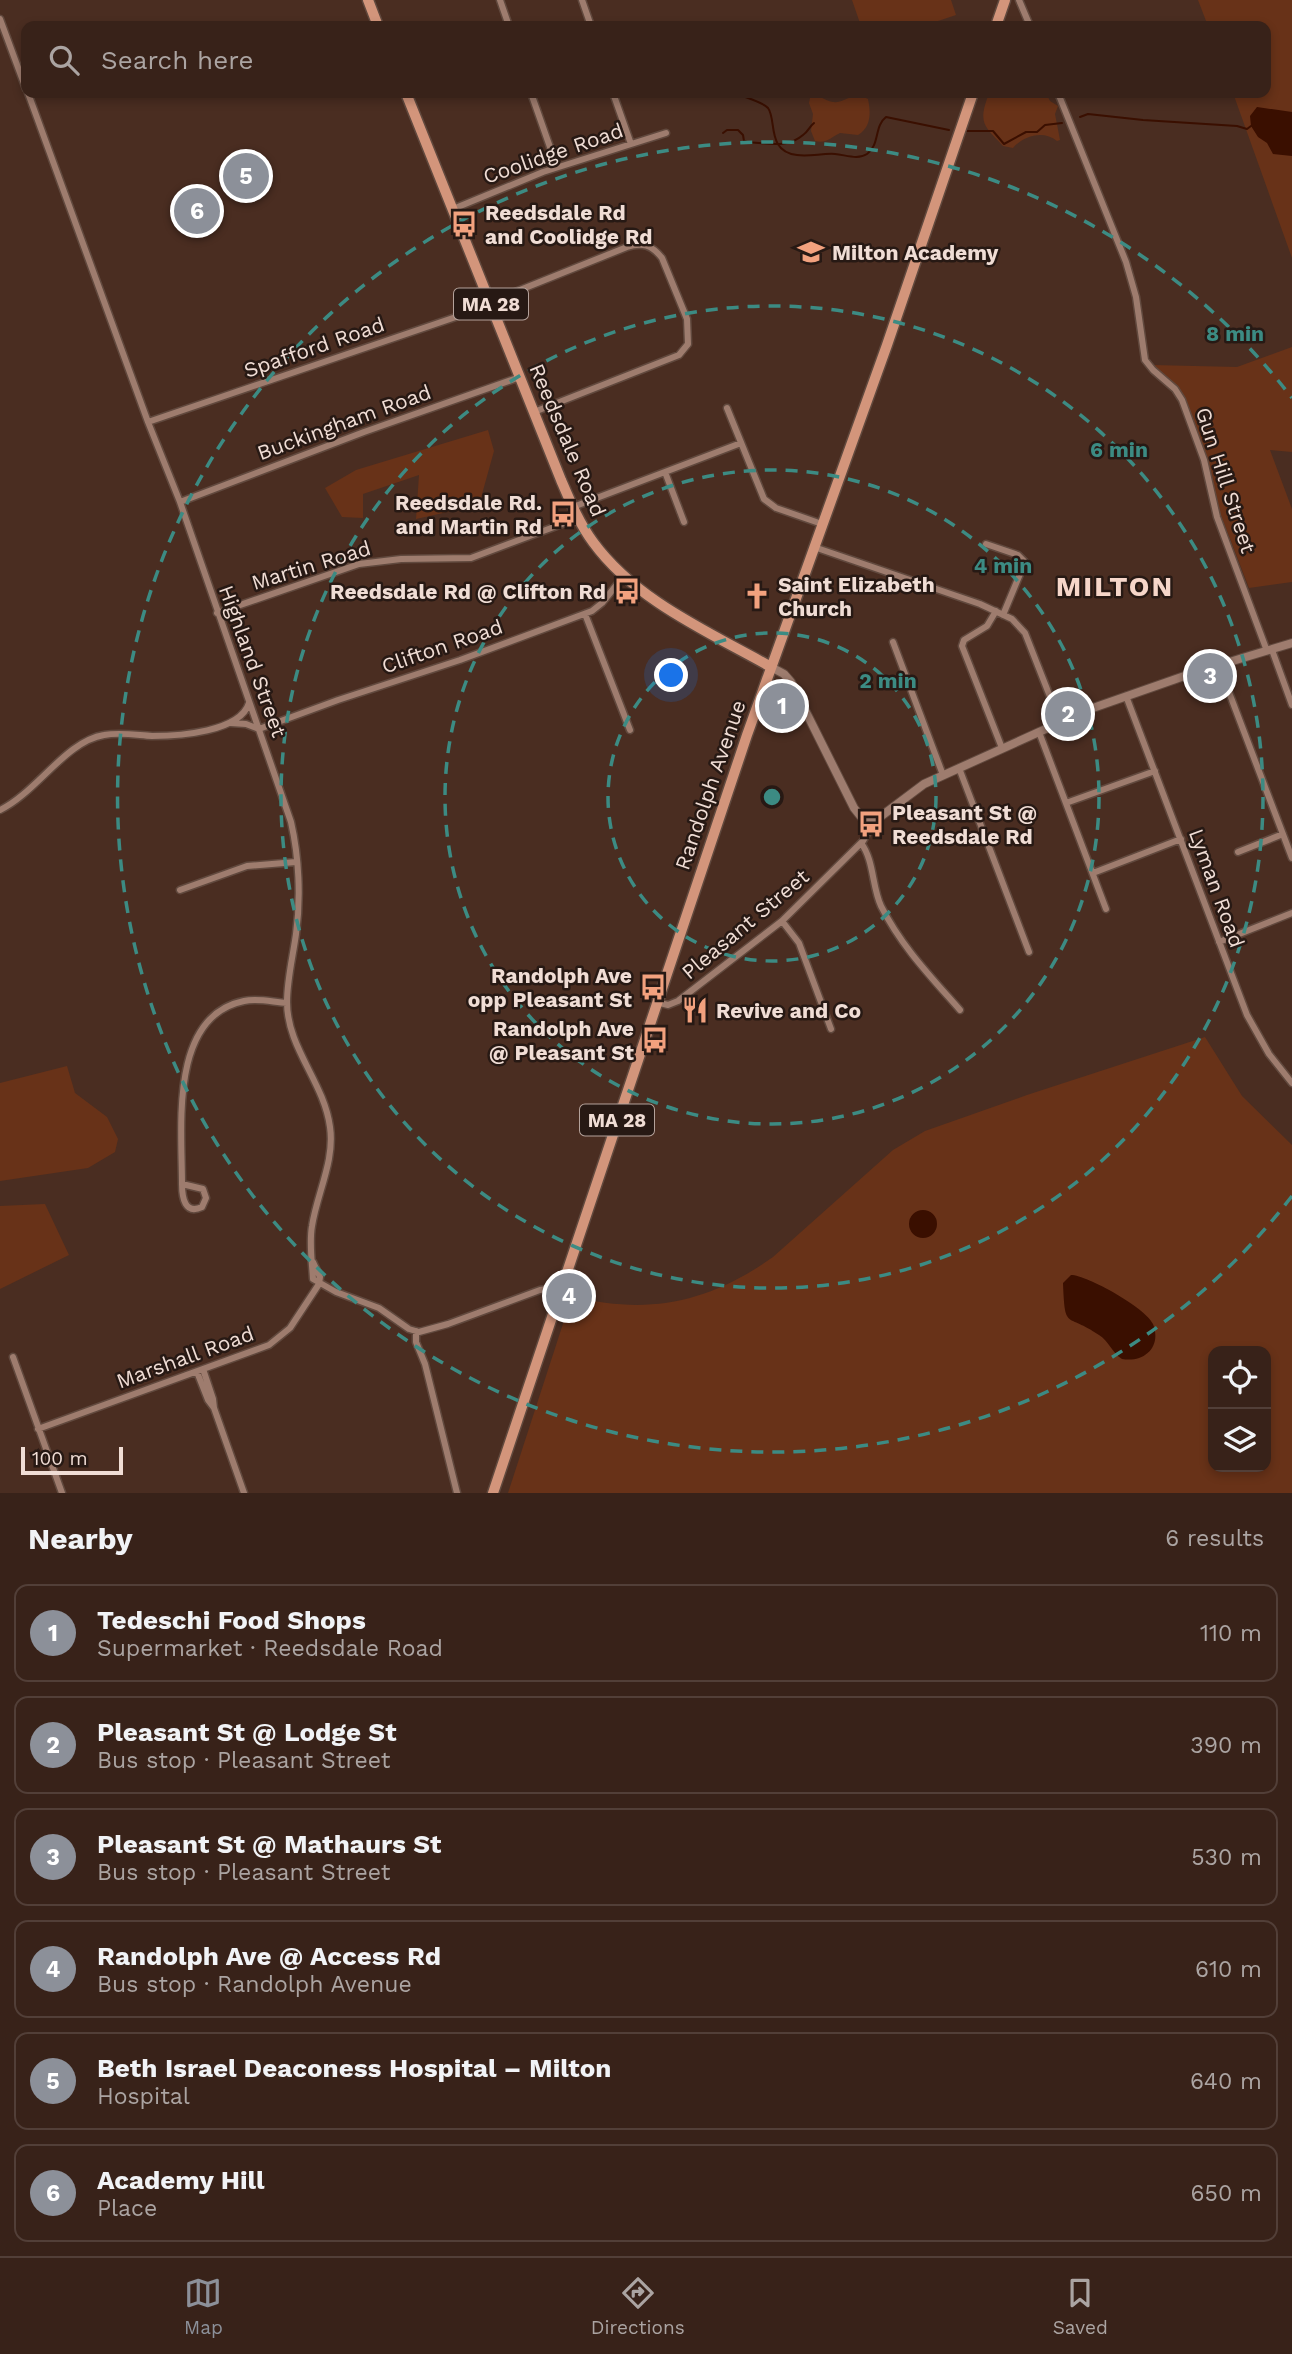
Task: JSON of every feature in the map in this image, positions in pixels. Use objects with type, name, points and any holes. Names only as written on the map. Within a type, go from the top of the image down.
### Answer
[{"type":"main road","points":[[368,0],[376,21]]},
{"type":"main road","points":[[998,21],[1005,0]]},
{"type":"main road","name":"Reedsdale Road","points":[[408,98],[575,513],[597,548],[623,577],[673,611],[771,667]]},
{"type":"main road","name":"Randolph Avenue","points":[[494,1493],[656,1002],[971,98]]},
{"type":"street","points":[[500,0],[507,21]]},
{"type":"street","points":[[582,0],[589,21]]},
{"type":"street","points":[[1019,0],[1028,21]]},
{"type":"street","name":"Highland Street","points":[[0,19],[21,75]]},
{"type":"street","name":"Highland Street","points":[[30,98],[180,502],[289,815],[296,862],[297,930],[287,1003],[291,1031],[324,1098],[330,1127],[329,1157],[311,1229],[312,1256],[320,1277],[319,1284]]},
{"type":"street","points":[[533,98],[557,167]]},
{"type":"street","points":[[615,98],[631,144]]},
{"type":"street","name":"Gun Hill Street","points":[[1060,98],[1126,262],[1137,303],[1145,360],[1175,389],[1182,400],[1204,460],[1217,517],[1292,705]]},
{"type":"street","name":"Coolidge Road","points":[[453,209],[557,167],[666,133]]},
{"type":"street","name":"Spafford Road","points":[[148,422],[491,303],[627,247],[642,244],[656,250],[662,258],[687,319],[689,339],[686,349],[679,355],[534,412]]},
{"type":"street","name":"Buckingham Road","points":[[180,502],[364,432],[520,377]]},
{"type":"street","points":[[727,408],[764,499],[776,508],[822,524]]},
{"type":"street","name":"Martin Road","points":[[217,613],[364,563],[401,559],[471,558],[665,472],[741,443]]},
{"type":"street","points":[[665,472],[684,522]]},
{"type":"street","points":[[986,544],[1015,553],[1024,559],[1024,567],[1000,613],[964,640],[962,646],[1002,748]]},
{"type":"street","points":[[814,547],[1000,613],[1016,622],[1025,633],[1060,722]]},
{"type":"street","name":"Clifton Road","points":[[259,729],[584,614],[599,606],[623,577]]},
{"type":"street","points":[[584,614],[630,730]]},
{"type":"street","points":[[893,642],[943,775]]},
{"type":"street","points":[[869,820],[880,817],[915,789],[1060,722],[1126,696],[1292,643]]},
{"type":"street","points":[[1219,666],[1292,858]]},
{"type":"street","name":"Reedsdale Road","points":[[771,667],[784,674],[791,682],[854,808],[860,817],[869,820]]},
{"type":"street","name":"Lyman Road","points":[[1126,696],[1252,1025],[1292,1083]]},
{"type":"street","points":[[231,723],[244,713],[249,703]]},
{"type":"street","points":[[0,810],[23,796],[63,758],[97,736],[112,733],[156,736],[209,729],[231,723],[246,724],[259,729]]},
{"type":"street","points":[[1039,732],[1106,908]]},
{"type":"street","points":[[959,768],[1029,951]]},
{"type":"street","points":[[1066,803],[1155,771]]},
{"type":"street","name":"Pleasant Street","points":[[656,1002],[668,1005],[678,1001],[782,921],[861,844],[867,834],[869,820]]},
{"type":"street","points":[[1238,852],[1283,834]]},
{"type":"street","points":[[1093,873],[1181,839]]},
{"type":"street","points":[[861,844],[866,851],[877,897],[893,930],[960,1010]]},
{"type":"street","points":[[180,890],[247,866],[296,862]]},
{"type":"street","points":[[1219,942],[1290,913],[1292,922]]},
{"type":"street","points":[[782,921],[799,943],[831,1029]]},
{"type":"street","points":[[182,1184],[201,1187],[206,1198],[204,1205],[195,1209],[187,1207],[182,1184],[183,1089],[192,1049],[199,1033],[215,1014],[238,1002],[256,1000],[287,1003]]},
{"type":"street","points":[[319,1284],[379,1308],[416,1331],[429,1330],[540,1290],[561,1287]]},
{"type":"street","name":"Marshall Road","points":[[38,1429],[264,1347],[278,1339],[293,1324],[319,1284]]},
{"type":"street","points":[[416,1331],[416,1342],[425,1364],[457,1493]]},
{"type":"street","points":[[13,1357],[62,1493]]},
{"type":"street","points":[[200,1370],[208,1401],[214,1408],[244,1493]]},
{"type":"shaded area","points":[[852,0],[951,0],[956,15],[938,21],[859,21]]},
{"type":"shaded area","points":[[1198,0],[1292,0],[1292,258],[1235,98],[1271,98],[1271,21],[1206,21]]},
{"type":"shaded area","points":[[810,98],[838,102],[848,98],[868,99],[870,114],[865,128],[858,135],[840,133],[825,141],[815,141],[811,131],[813,114]]},
{"type":"shaded area","points":[[988,98],[1048,98],[1058,106],[1055,114],[1060,140],[1040,135],[1028,137],[1013,148],[1003,146],[984,123]]},
{"type":"shaded area","points":[[1257,107],[1292,112],[1292,156],[1273,154],[1267,143],[1258,137],[1251,126],[1250,116]]},
{"type":"shaded area","points":[[1292,347],[1292,452],[1270,450],[1292,509],[1292,582],[1249,588],[1214,497],[1207,460],[1185,398],[1175,385],[1152,365],[1237,367]]},
{"type":"shaded area","points":[[488,430],[494,451],[479,505],[416,519],[419,475],[363,494],[363,518],[342,517],[325,488],[356,470]]},
{"type":"shaded area","points":[[1205,1037],[1242,1096],[1292,1145],[1292,1493],[508,1493],[572,1296],[627,1305],[652,1304],[677,1301],[726,1285],[773,1257],[893,1150],[925,1131]]},
{"type":"shaded area","points":[[67,1066],[75,1093],[107,1117],[118,1139],[115,1152],[88,1168],[0,1181],[0,1083]]},
{"type":"shaded area","points":[[45,1204],[69,1255],[0,1289],[0,1206]]},
{"type":"shaded area","points":[[923,1210],[933,1214],[937,1224],[933,1234],[923,1238],[913,1234],[909,1224],[913,1214]]},
{"type":"shaded area","points":[[1071,1275],[1090,1280],[1148,1317],[1155,1332],[1155,1340],[1149,1352],[1130,1360],[1122,1359],[1102,1338],[1069,1319],[1065,1309],[1063,1283]]},
{"type":"waterway","points":[[748,98],[768,108],[777,142],[787,152],[797,155],[863,156],[874,146],[880,125],[886,117],[949,130]]},
{"type":"waterway","points":[[1080,117],[1088,114],[1247,129],[1251,126]]},
{"type":"waterway","points":[[723,133],[727,130],[738,130],[747,142],[784,144],[805,134],[814,123]]},
{"type":"waterway","points":[[966,131],[993,131],[1004,144],[1026,132],[1037,132],[1045,125],[1062,123]]},
{"type":"place","name":"Beth Israel Deaconess Hospital – Milton","points":[[246,176]]},
{"type":"place","name":"Academy Hill","points":[[197,211]]},
{"type":"place","name":"Reedsdale Rd and Coolidge Rd","points":[[464,224]]},
{"type":"place","name":"Milton Academy","points":[[811,252]]},
{"type":"place","name":"Reedsdale Rd. and Martin Rd","points":[[563,514]]},
{"type":"place","name":"Reedsdale Rd @ Clifton Rd","points":[[627,591]]},
{"type":"place","name":"Saint Elizabeth Church","points":[[757,596]]},
{"type":"place","name":"Pleasant St @ Mathaurs St","points":[[1210,676]]},
{"type":"place","name":"Tedeschi Food Shops","points":[[782,706]]},
{"type":"place","name":"Pleasant St @ Lodge St","points":[[1068,714]]},
{"type":"place","name":"Pleasant St @ Reedsdale Rd","points":[[871,824]]},
{"type":"place","name":"Randolph Ave opp Pleasant St","points":[[653,987]]},
{"type":"place","name":"Revive and Co","points":[[695,1010]]},
{"type":"place","name":"Randolph Ave @ Pleasant St","points":[[655,1040]]},
{"type":"place","name":"Randolph Ave @ Access Rd","points":[[569,1296]]},
{"type":"district","name":"MILTON","points":[[1115,586]]}]
